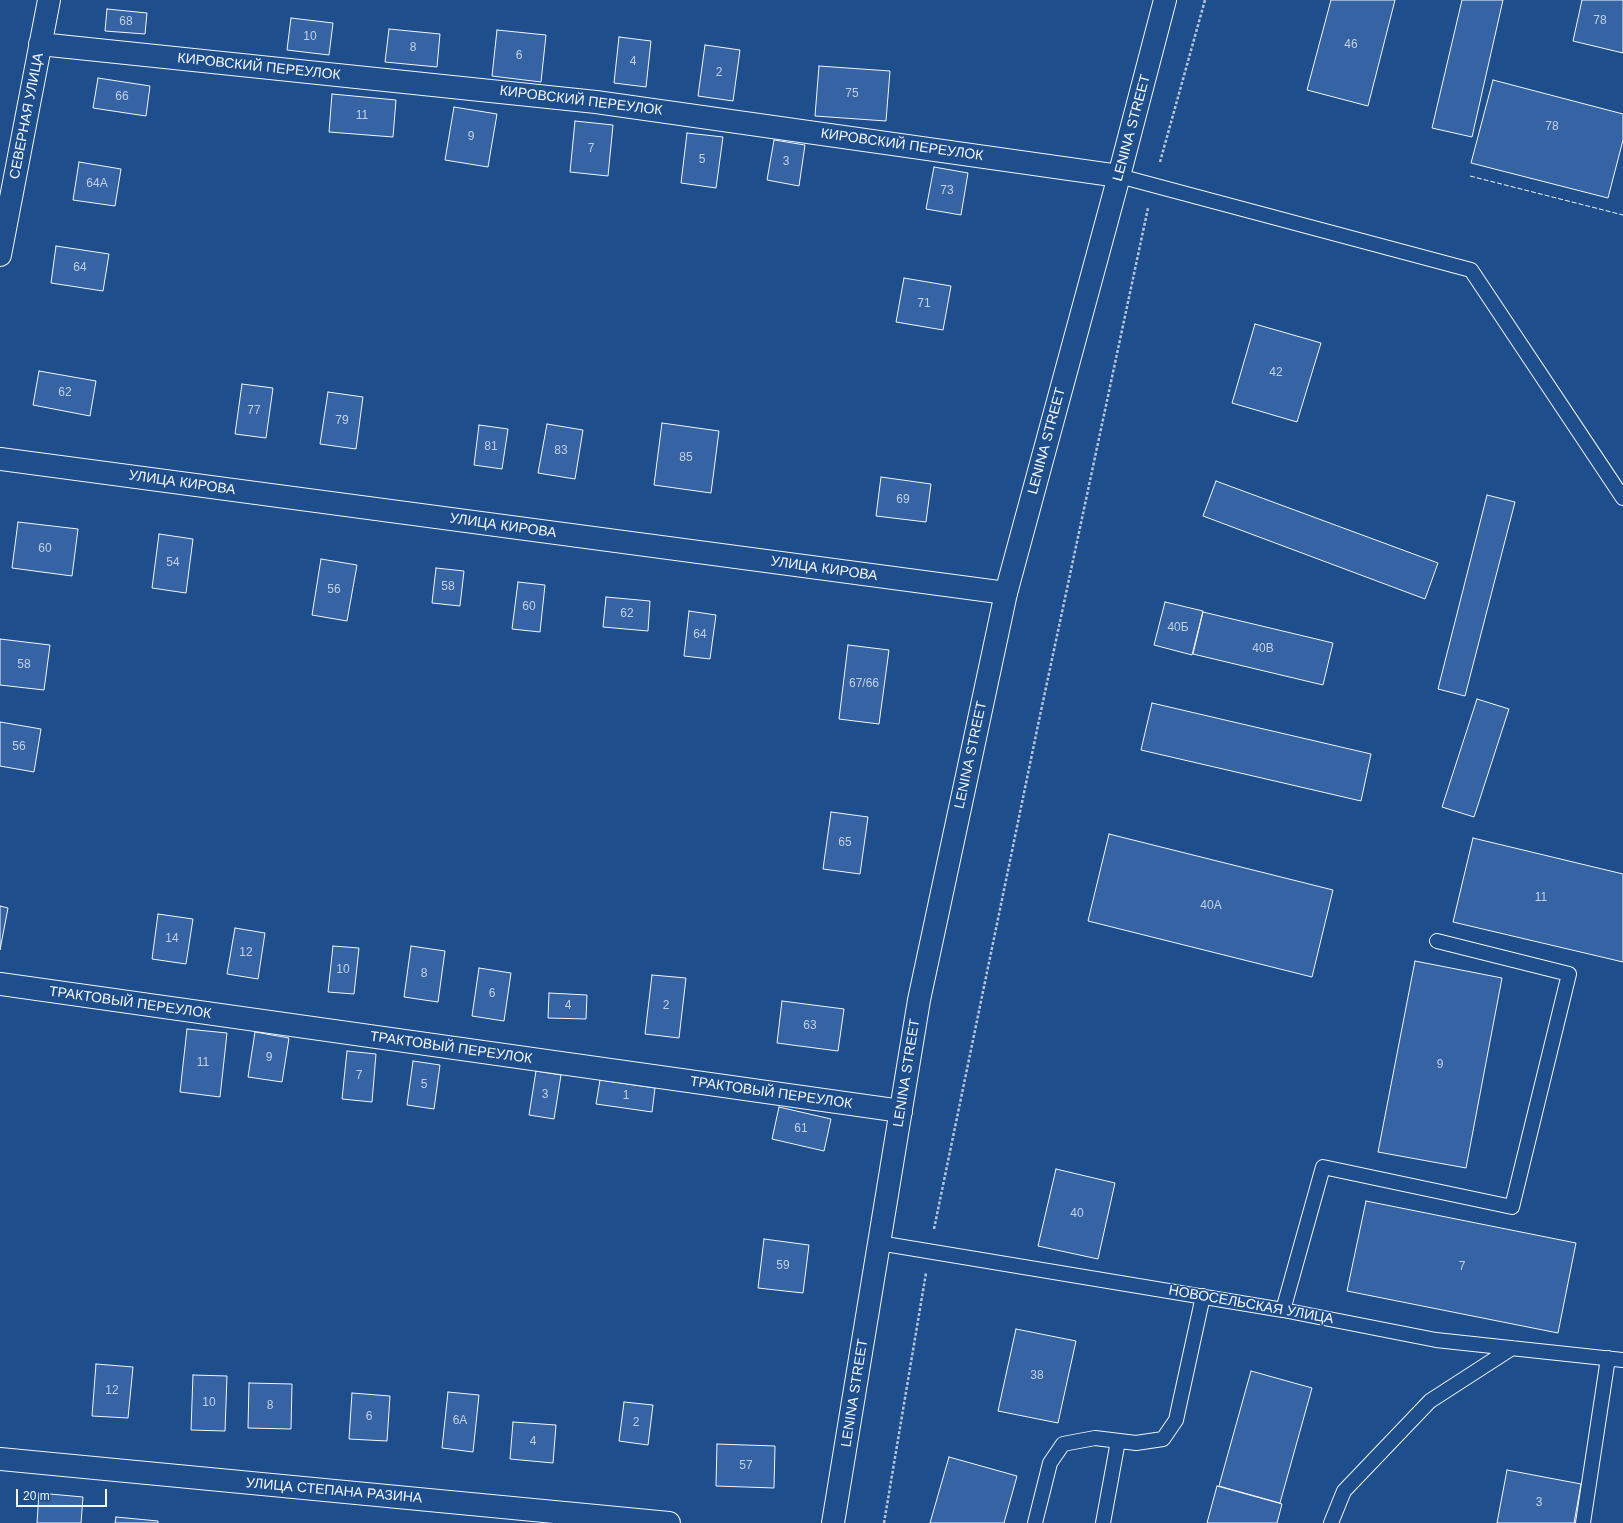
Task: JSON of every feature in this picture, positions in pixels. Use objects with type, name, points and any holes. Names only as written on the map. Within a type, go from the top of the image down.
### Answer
[{"type":"street","name":"СЕВЕРНАЯ УЛИЦА","points":[[0,255],[49,0]]},
{"type":"street","name":"LENINA STREET","points":[[833,1523],[919,1000],[1006,593],[1120,176],[1165,0]]},
{"type":"street","name":"КИРОВСКИЙ ПЕРЕУЛОК","points":[[40,44],[596,102],[1120,176]]},
{"type":"street","name":"УЛИЦА КИРОВА","points":[[0,459],[1006,593]]},
{"type":"street","name":"ТРАКТОВЫЙ ПЕРЕУЛОК","points":[[0,984],[901,1111]]},
{"type":"street","name":"УЛИЦА СТЕПАНА РАЗИНА","points":[[0,1459],[669,1523]]},
{"type":"lane","points":[[1120,176],[1471,270],[1623,498]]},
{"type":"lane","points":[[1283,1310],[1322,1167],[1512,1207],[1570,974],[1438,941]]},
{"type":"lane","name":"НОВОСЕЛЬСКАЯ УЛИЦА","points":[[879,1243],[1203,1296],[1436,1340],[1623,1360]]},
{"type":"lane","points":[[1035,1523],[1050,1463],[1063,1444],[1095,1438],[1136,1443],[1163,1439],[1176,1420],[1203,1296]]},
{"type":"lane","points":[[1330,1523],[1344,1491],[1430,1402],[1512,1348]]},
{"type":"lane","points":[[1583,1523],[1608,1358]]},
{"type":"lane","points":[[1103,1523],[1118,1441]]},
{"type":"path","points":[[884,1523],[930,1251],[1038,725],[1153,185],[1206,0]]},
{"type":"building","points":[[1331,0],[1395,0],[1368,106],[1307,90]]},
{"type":"building","points":[[1462,0],[1503,0],[1472,137],[1432,128]]},
{"type":"building","points":[[1582,0],[1623,0],[1623,53],[1573,41]]},
{"type":"building","points":[[107,9],[147,13],[145,34],[105,31]]},
{"type":"building","points":[[291,18],[333,23],[329,55],[287,50]]},
{"type":"building","points":[[389,29],[440,34],[437,67],[385,62]]},
{"type":"building","points":[[497,30],[546,35],[541,82],[492,76]]},
{"type":"building","points":[[619,37],[651,41],[646,87],[614,83]]},
{"type":"building","points":[[705,45],[740,50],[733,101],[698,96]]},
{"type":"building","points":[[819,66],[890,71],[886,121],[815,116]]},
{"type":"building","points":[[98,78],[150,86],[146,116],[93,108]]},
{"type":"building","points":[[1493,80],[1623,114],[1623,140],[1608,198],[1471,163]]},
{"type":"building","points":[[332,94],[396,100],[393,137],[329,132]]},
{"type":"building","points":[[454,107],[497,114],[488,167],[445,160]]},
{"type":"building","points":[[575,121],[613,125],[608,176],[570,172]]},
{"type":"building","points":[[687,133],[723,137],[716,188],[681,183]]},
{"type":"building","points":[[774,140],[805,145],[799,186],[767,180]]},
{"type":"building","points":[[79,162],[121,169],[115,206],[73,200]]},
{"type":"building","points":[[934,167],[968,173],[961,215],[926,209]]},
{"type":"building","points":[[56,246],[109,254],[103,291],[51,283]]},
{"type":"building","points":[[904,278],[951,286],[943,330],[896,322]]},
{"type":"building","points":[[1255,324],[1321,343],[1297,422],[1232,403]]},
{"type":"building","points":[[39,371],[96,381],[90,416],[33,405]]},
{"type":"building","points":[[242,384],[273,388],[266,438],[235,434]]},
{"type":"building","points":[[328,392],[363,397],[356,449],[320,444]]},
{"type":"building","points":[[662,423],[719,431],[711,493],[654,485]]},
{"type":"building","points":[[547,424],[583,430],[575,479],[538,473]]},
{"type":"building","points":[[479,425],[508,429],[502,469],[474,465]]},
{"type":"building","points":[[881,477],[931,484],[926,522],[876,516]]},
{"type":"building","points":[[1216,481],[1438,563],[1425,599],[1203,516]]},
{"type":"building","points":[[1487,495],[1515,502],[1465,696],[1438,689]]},
{"type":"building","points":[[18,522],[78,529],[72,576],[12,568]]},
{"type":"building","points":[[159,534],[193,539],[186,593],[152,588]]},
{"type":"building","points":[[321,559],[357,565],[347,621],[312,615]]},
{"type":"building","points":[[436,568],[464,571],[460,606],[432,603]]},
{"type":"building","points":[[518,582],[545,585],[540,632],[512,629]]},
{"type":"building","points":[[606,597],[650,601],[648,631],[603,627]]},
{"type":"building","points":[[1165,602],[1203,611],[1192,655],[1154,645]]},
{"type":"building","points":[[689,611],[716,615],[710,659],[684,656]]},
{"type":"building","points":[[1203,612],[1333,643],[1323,685],[1193,654]]},
{"type":"building","points":[[0,639],[50,645],[44,690],[0,685]]},
{"type":"building","points":[[848,645],[889,650],[879,724],[839,719]]},
{"type":"building","points":[[1477,699],[1509,709],[1474,817],[1442,807]]},
{"type":"building","points":[[1152,703],[1371,754],[1361,801],[1141,750]]},
{"type":"building","points":[[0,722],[41,729],[34,772],[0,766]]},
{"type":"building","points":[[831,812],[868,817],[860,874],[823,869]]},
{"type":"building","points":[[1109,834],[1333,890],[1312,977],[1088,921]]},
{"type":"building","points":[[1473,838],[1623,874],[1623,962],[1453,922]]},
{"type":"building","points":[[0,906],[8,908],[0,950]]},
{"type":"building","points":[[158,914],[193,919],[186,964],[152,959]]},
{"type":"building","points":[[235,928],[265,933],[258,979],[227,974]]},
{"type":"building","points":[[333,946],[359,948],[354,994],[328,992]]},
{"type":"building","points":[[411,946],[445,951],[438,1002],[404,997]]},
{"type":"building","points":[[1415,961],[1502,978],[1466,1168],[1378,1152]]},
{"type":"building","points":[[479,968],[511,973],[504,1021],[472,1016]]},
{"type":"building","points":[[652,975],[686,978],[679,1038],[645,1034]]},
{"type":"building","points":[[549,993],[587,995],[586,1019],[548,1018]]},
{"type":"building","points":[[782,1001],[844,1009],[838,1051],[777,1043]]},
{"type":"building","points":[[187,1029],[227,1033],[220,1097],[180,1092]]},
{"type":"building","points":[[255,1032],[289,1038],[282,1082],[248,1077]]},
{"type":"building","points":[[347,1051],[376,1054],[372,1102],[342,1099]]},
{"type":"building","points":[[413,1061],[440,1065],[434,1109],[407,1105]]},
{"type":"building","points":[[536,1071],[561,1075],[554,1119],[529,1115]]},
{"type":"building","points":[[600,1080],[655,1088],[652,1112],[596,1104]]},
{"type":"building","points":[[779,1107],[831,1119],[824,1151],[772,1139]]},
{"type":"building","points":[[1056,1169],[1115,1183],[1098,1259],[1038,1246]]},
{"type":"building","points":[[1366,1201],[1576,1243],[1558,1333],[1347,1291]]},
{"type":"building","points":[[764,1239],[809,1245],[803,1293],[758,1288]]},
{"type":"building","points":[[1016,1329],[1076,1341],[1058,1423],[998,1411]]},
{"type":"building","points":[[96,1364],[133,1367],[128,1418],[92,1416]]},
{"type":"building","points":[[1251,1371],[1312,1388],[1280,1503],[1219,1486]]},
{"type":"building","points":[[193,1375],[227,1376],[225,1431],[191,1430]]},
{"type":"building","points":[[249,1383],[292,1384],[291,1429],[248,1428]]},
{"type":"building","points":[[448,1392],[479,1395],[473,1452],[442,1448]]},
{"type":"building","points":[[352,1393],[390,1396],[387,1441],[349,1439]]},
{"type":"building","points":[[624,1402],[653,1405],[648,1445],[619,1441]]},
{"type":"building","points":[[513,1422],[556,1425],[553,1463],[510,1459]]},
{"type":"building","points":[[717,1444],[775,1446],[774,1488],[716,1486]]},
{"type":"building","points":[[949,1457],[1017,1476],[1004,1523],[930,1523]]},
{"type":"building","points":[[1507,1470],[1581,1484],[1574,1523],[1497,1523]]},
{"type":"building","points":[[1217,1486],[1282,1504],[1277,1523],[1207,1523]]},
{"type":"building","points":[[39,1493],[83,1497],[81,1523],[37,1523]]},
{"type":"building","points":[[116,1517],[158,1521],[158,1523],[115,1523]]},
{"type":"fence","points":[[1470,176],[1623,215]]}]
